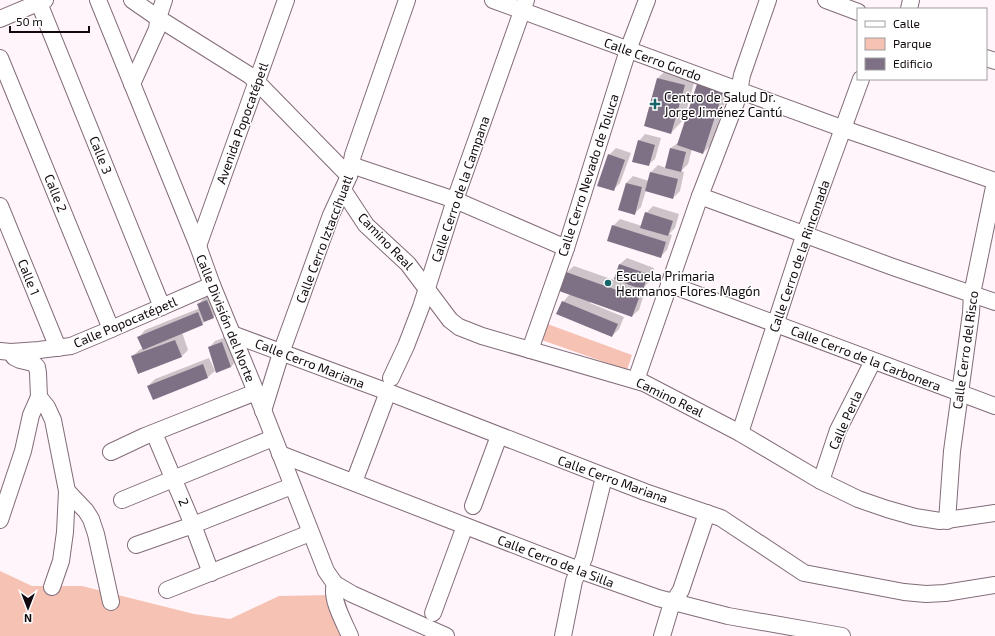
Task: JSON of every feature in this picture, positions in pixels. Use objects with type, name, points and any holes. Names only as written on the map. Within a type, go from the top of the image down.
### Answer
[{"type":"street","name":"Calle División del Norte","points":[[98,0],[198,246],[310,533],[326,571],[335,584],[334,593],[337,604],[350,636]]},
{"type":"street","name":"Camino Real","points":[[132,0],[258,82],[348,177],[366,225],[408,264],[428,288],[450,320],[460,327],[482,336],[636,380],[740,434],[821,481],[858,499],[887,509],[930,520],[947,520],[995,513]]},
{"type":"street","points":[[132,84],[157,29],[158,18],[164,0]]},
{"type":"street","name":"Avenida Popocatépetl","points":[[198,246],[258,82],[286,0]]},
{"type":"street","name":"Calle Cerro Iztaccíhuatl","points":[[263,411],[281,352],[331,215],[348,177],[353,155],[407,0]]},
{"type":"street","name":"Calle Cerro Gordo","points":[[493,0],[524,5],[628,50],[844,129],[995,181]]},
{"type":"street","name":"Calle Cerro Nevado de Toluca","points":[[530,350],[566,248],[628,50],[647,0]]},
{"type":"street","points":[[636,380],[700,196],[735,104],[742,75],[768,0]]},
{"type":"street","points":[[826,0],[857,12]]},
{"type":"street","points":[[0,19],[42,2]]},
{"type":"street","name":"Calle 3","points":[[42,2],[162,307]]},
{"type":"street","name":"Calle Cerro de la Campana","points":[[354,482],[389,385],[406,346],[428,288],[455,200],[524,5]]},
{"type":"street","name":"Calle 2","points":[[0,58],[111,329]]},
{"type":"street","name":"Calle Cerro de la Rinconada","points":[[740,434],[805,233],[861,80]]},
{"type":"street","points":[[348,177],[455,200],[566,248]]},
{"type":"street","name":"Calle Cerro del Risco","points":[[947,520],[952,451],[971,313],[972,294],[995,181]]},
{"type":"street","points":[[700,196],[995,302]]},
{"type":"street","name":"Calle 1","points":[[0,206],[58,348]]},
{"type":"street","name":"Calle Cerro de la Carbonera","points":[[669,284],[959,394],[995,406]]},
{"type":"street","name":"Calle Popocatépetl","points":[[6,351],[58,348],[82,342],[212,285]]},
{"type":"street","name":"Calle Cerro Mariana","points":[[232,334],[281,352],[389,385],[499,436],[604,477],[721,518],[784,559],[798,570],[812,576],[904,592],[926,594],[945,593],[995,585]]},
{"type":"street","points":[[0,520],[23,451],[31,415],[39,397],[38,373],[35,365],[20,360],[6,351]]},
{"type":"street","name":"Calle Perla","points":[[821,481],[838,430],[873,361]]},
{"type":"street","points":[[111,452],[256,392]]},
{"type":"street","points":[[39,397],[47,407],[53,420],[67,492],[66,532],[61,561],[52,587]]},
{"type":"street","name":"2","points":[[154,433],[174,478],[211,573]]},
{"type":"street","points":[[473,506],[499,436]]},
{"type":"street","points":[[122,500],[273,438]]},
{"type":"street","name":"Calle Cerro de la Silla","points":[[280,454],[579,570],[677,596],[728,616],[777,631],[842,636]]},
{"type":"street","points":[[563,636],[574,581],[584,558],[604,477]]},
{"type":"street","points":[[136,545],[193,525],[292,486]]},
{"type":"street","points":[[67,492],[82,507],[91,519],[96,534],[111,602]]},
{"type":"street","points":[[662,636],[707,513]]},
{"type":"street","points":[[428,625],[465,526]]},
{"type":"street","points":[[167,590],[310,533]]},
{"type":"street","points":[[335,584],[352,594],[428,625],[446,636]]},
{"type":"green space","points":[[542,322],[632,355],[627,370],[536,338]]},
{"type":"green space","points":[[0,571],[32,586],[82,586],[194,614],[230,619],[279,596],[331,595],[351,636],[0,636]]},
{"type":"building","points":[[657,78],[685,85],[671,134],[644,126]]},
{"type":"building","points":[[697,84],[723,92],[703,154],[677,145]]},
{"type":"building","points":[[638,140],[655,145],[649,166],[632,162]]},
{"type":"building","points":[[670,148],[686,152],[681,172],[665,168]]},
{"type":"building","points":[[608,154],[625,160],[614,191],[597,186]]},
{"type":"building","points":[[650,172],[678,179],[673,199],[645,191]]},
{"type":"building","points":[[626,183],[642,187],[635,215],[618,210]]},
{"type":"building","points":[[645,212],[673,221],[668,236],[640,228]]},
{"type":"building","points":[[612,225],[666,242],[661,258],[607,241]]},
{"type":"building","points":[[619,264],[648,274],[643,290],[614,279]]},
{"type":"building","points":[[566,272],[639,298],[632,317],[559,291]]},
{"type":"building","points":[[207,300],[214,318],[204,322],[197,304]]},
{"type":"building","points":[[562,301],[618,324],[612,337],[556,314]]},
{"type":"building","points":[[198,312],[203,325],[143,350],[137,337]]},
{"type":"building","points":[[175,340],[182,357],[138,374],[131,356]]},
{"type":"building","points":[[222,342],[231,367],[216,373],[208,347]]},
{"type":"building","points":[[203,364],[208,378],[153,400],[147,386]]},
{"type":"place","name":"Centro de Salud Dr. Jorge Jiménez Cantú","points":[[655,104]]},
{"type":"place","name":"Escuela Primaria Hermanos Flores Magón","points":[[608,283]]}]
